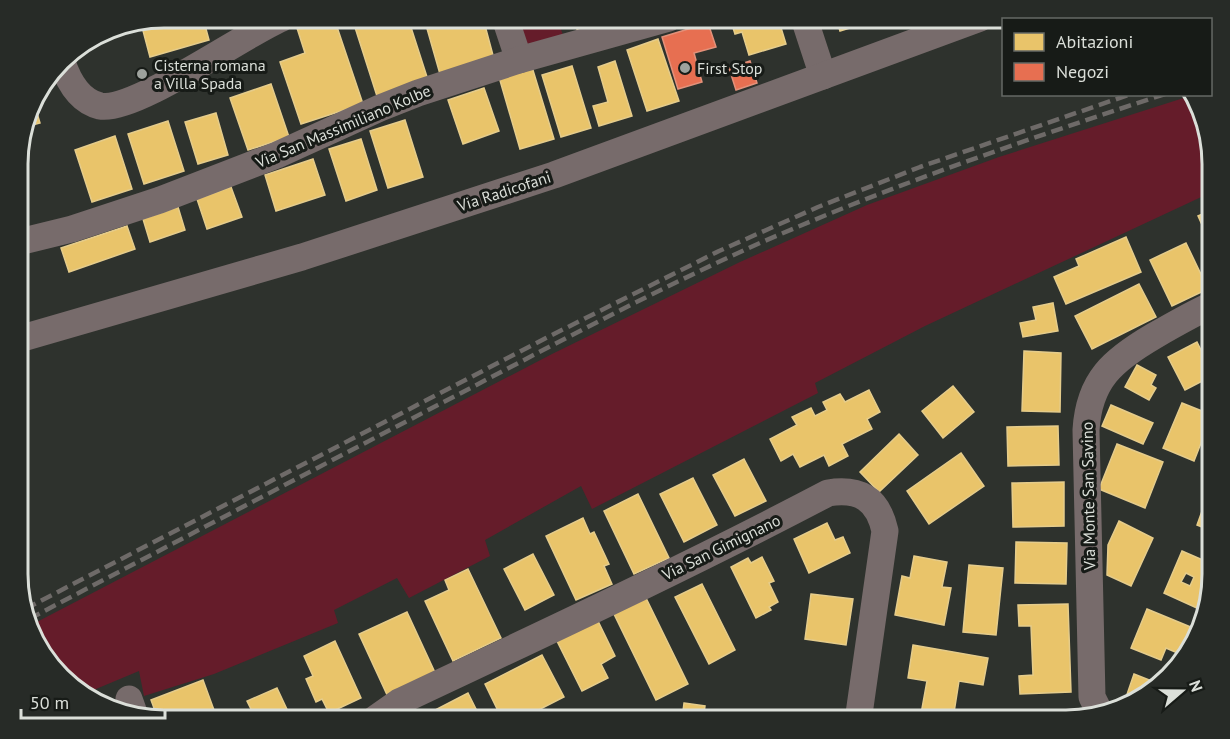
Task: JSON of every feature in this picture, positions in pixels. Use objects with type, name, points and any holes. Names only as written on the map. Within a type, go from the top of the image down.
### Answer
[{"type":"street","points":[[66,71],[73,85],[83,97],[98,105],[126,102],[169,82],[237,28]]},
{"type":"street","points":[[508,28],[519,60]]},
{"type":"street","name":"Via San Massimiliano Kolbe","points":[[28,240],[97,221],[160,200],[277,155],[400,100],[519,60],[628,28]]},
{"type":"street","points":[[807,28],[823,76]]},
{"type":"street","name":"Via Radicofani","points":[[28,336],[366,237],[554,175],[953,28]]},
{"type":"street","name":"Via Monte San Savino","points":[[1097,707],[1092,697],[1086,430],[1090,404],[1099,381],[1116,361],[1174,324],[1201,310]]},
{"type":"street","name":"Via San Gimignano","points":[[388,710],[399,702],[604,605],[828,494],[841,491],[854,492],[875,505],[882,517],[885,531],[860,710]]},
{"type":"shaded area","points":[[514,28],[560,28],[564,38],[522,52]]},
{"type":"shaded area","points":[[1184,98],[1197,130],[1200,147],[1201,197],[925,326],[815,383],[818,393],[592,509],[581,486],[485,540],[490,556],[409,598],[397,578],[334,610],[338,623],[214,674],[144,696],[139,671],[94,690],[68,671],[51,650],[37,622],[552,354],[740,262],[867,205],[999,157]]},
{"type":"building: Abitazioni","points":[[206,28],[209,40],[150,57],[143,31]]},
{"type":"building: Abitazioni","points":[[297,28],[337,28],[363,104],[301,124],[280,62],[305,53]]},
{"type":"building: Abitazioni","points":[[355,28],[411,28],[428,80],[377,96]]},
{"type":"building: Abitazioni","points":[[427,28],[486,28],[494,59],[440,74]]},
{"type":"building: Abitazioni","points":[[577,28],[601,28],[579,36]]},
{"type":"building: Abitazioni","points":[[733,28],[781,28],[786,44],[749,55],[742,32],[735,34]]},
{"type":"building: Abitazioni","points":[[658,39],[679,101],[647,111],[627,50]]},
{"type":"building: Abitazioni","points":[[615,61],[632,116],[599,126],[593,106],[608,102],[598,67]]},
{"type":"building: Abitazioni","points":[[572,66],[591,128],[561,137],[542,75]]},
{"type":"building: Abitazioni","points":[[532,67],[554,139],[520,149],[499,77]]},
{"type":"building: Abitazioni","points":[[271,84],[289,137],[248,150],[230,98]]},
{"type":"building: Abitazioni","points":[[484,88],[499,131],[463,144],[448,100]]},
{"type":"building: Abitazioni","points":[[216,113],[228,155],[198,164],[185,122]]},
{"type":"building: Abitazioni","points":[[405,120],[423,177],[388,188],[370,131]]},
{"type":"building: Abitazioni","points":[[168,121],[184,171],[144,184],[128,134]]},
{"type":"building: Abitazioni","points":[[115,136],[132,189],[92,202],[75,150]]},
{"type":"building: Abitazioni","points":[[361,139],[377,190],[346,201],[329,149]]},
{"type":"building: Abitazioni","points":[[313,159],[325,195],[276,211],[265,175]]},
{"type":"building: Abitazioni","points":[[231,187],[242,217],[207,229],[197,199]]},
{"type":"building: Abitazioni","points":[[178,207],[185,230],[150,242],[143,219]]},
{"type":"building: Abitazioni","points":[[127,226],[135,249],[69,272],[61,248]]},
{"type":"building: Abitazioni","points":[[1126,237],[1141,272],[1066,304],[1054,277],[1079,266],[1076,259]]},
{"type":"building: Abitazioni","points":[[1186,243],[1201,274],[1201,292],[1172,306],[1150,260]]},
{"type":"building: Abitazioni","points":[[1139,284],[1156,317],[1092,349],[1075,316]]},
{"type":"building: Abitazioni","points":[[1053,303],[1058,331],[1023,337],[1020,323],[1036,320],[1033,307]]},
{"type":"building: Abitazioni","points":[[1197,342],[1201,350],[1201,382],[1185,390],[1168,357]]},
{"type":"building: Abitazioni","points":[[1024,351],[1061,353],[1060,412],[1022,411]]},
{"type":"building: Abitazioni","points":[[1137,365],[1156,375],[1151,385],[1156,388],[1149,400],[1125,387]]},
{"type":"building: Abitazioni","points":[[953,386],[974,412],[943,438],[922,411]]},
{"type":"building: Abitazioni","points":[[869,390],[880,412],[867,419],[872,429],[842,444],[848,456],[829,466],[824,455],[800,467],[793,454],[781,461],[770,439],[797,425],[792,417],[811,408],[815,416],[827,410],[823,402],[840,394],[845,402]]},
{"type":"building: Abitazioni","points":[[1182,403],[1201,411],[1201,443],[1194,461],[1163,448]]},
{"type":"building: Abitazioni","points":[[1111,405],[1153,423],[1143,444],[1102,426]]},
{"type":"building: Abitazioni","points":[[1058,426],[1059,465],[1008,466],[1007,427]]},
{"type":"building: Abitazioni","points":[[899,434],[918,455],[879,492],[860,472]]},
{"type":"building: Abitazioni","points":[[1117,444],[1163,462],[1145,508],[1099,489]]},
{"type":"building: Abitazioni","points":[[961,453],[984,486],[929,524],[907,491]]},
{"type":"building: Abitazioni","points":[[744,459],[766,501],[735,516],[713,475]]},
{"type":"building: Abitazioni","points":[[693,478],[717,525],[684,542],[660,494]]},
{"type":"building: Abitazioni","points":[[1064,482],[1064,526],[1013,527],[1012,483]]},
{"type":"building: Abitazioni","points":[[638,494],[669,558],[634,574],[604,511]]},
{"type":"building: Abitazioni","points":[[1201,514],[1201,527],[1197,525]]},
{"type":"building: Abitazioni","points":[[583,518],[590,534],[594,532],[609,564],[604,566],[612,584],[576,600],[546,536]]},
{"type":"building: Abitazioni","points":[[1119,521],[1153,538],[1131,586],[1107,575],[1108,545]]},
{"type":"building: Abitazioni","points":[[827,523],[835,540],[843,537],[850,553],[809,573],[794,539]]},
{"type":"building: Abitazioni","points":[[1016,542],[1067,543],[1066,584],[1015,583]]},
{"type":"building: Abitazioni","points":[[1182,551],[1201,559],[1201,583],[1197,608],[1164,593]],"holes":[[[1186,573],[1194,577],[1190,586],[1181,582]]]},
{"type":"building: Abitazioni","points":[[533,554],[554,595],[525,610],[504,569]]},
{"type":"building: Abitazioni","points":[[914,556],[947,562],[942,587],[951,588],[944,625],[895,615],[902,576],[910,578]]},
{"type":"building: Abitazioni","points":[[762,557],[774,581],[769,583],[778,602],[769,607],[771,610],[756,618],[731,567],[748,558],[751,563]]},
{"type":"building: Abitazioni","points":[[969,565],[1003,568],[996,635],[963,632]]},
{"type":"building: Abitazioni","points":[[468,569],[501,638],[453,661],[425,601],[449,590],[445,580]]},
{"type":"building: Abitazioni","points":[[702,584],[735,650],[709,664],[675,597]]},
{"type":"building: Abitazioni","points":[[811,594],[853,599],[846,645],[805,639]]},
{"type":"building: Abitazioni","points":[[646,598],[688,684],[656,700],[614,614]]},
{"type":"building: Abitazioni","points":[[1068,604],[1071,692],[1020,694],[1019,676],[1033,675],[1031,626],[1019,626],[1018,605]]},
{"type":"building: Abitazioni","points":[[1147,609],[1191,627],[1176,652],[1166,648],[1161,660],[1131,648]]},
{"type":"building: Abitazioni","points":[[407,612],[437,677],[389,699],[359,634]]},
{"type":"building: Abitazioni","points":[[597,619],[615,656],[601,664],[608,678],[582,691],[556,639]]},
{"type":"building: Abitazioni","points":[[335,641],[361,698],[335,710],[328,710],[322,699],[316,702],[306,679],[313,676],[304,656]]},
{"type":"building: Abitazioni","points":[[913,645],[988,658],[983,685],[959,681],[954,710],[922,710],[927,681],[908,678]]},
{"type":"building: Abitazioni","points":[[542,655],[564,697],[539,710],[498,710],[485,684]]},
{"type":"building: Abitazioni","points":[[1134,674],[1150,680],[1148,682],[1127,695]]},
{"type":"building: Abitazioni","points":[[203,680],[214,710],[154,709],[151,700]]},
{"type":"building: Abitazioni","points":[[277,688],[287,710],[252,710],[247,701]]},
{"type":"building: Abitazioni","points":[[468,693],[476,710],[435,710]]},
{"type":"building: Abitazioni","points":[[684,703],[705,706],[704,710],[683,710]]},
{"type":"building: Negozi","name":"First Stop","points":[[692,28],[710,28],[716,47],[694,53],[702,82],[678,89],[662,37]]},
{"type":"building: Negozi","points":[[750,61],[757,83],[736,90],[729,68]]},
{"type":"railway","points":[[32,605],[546,338],[719,251],[818,207],[920,167],[1125,96]]},
{"type":"railway","points":[[35,616],[604,319],[751,247],[904,184],[1159,96]]},
{"type":"place","name":"First Stop","points":[[685,68]]},
{"type":"place","name":"Cisterna romana a Villa Spada","points":[[142,74]]}]
